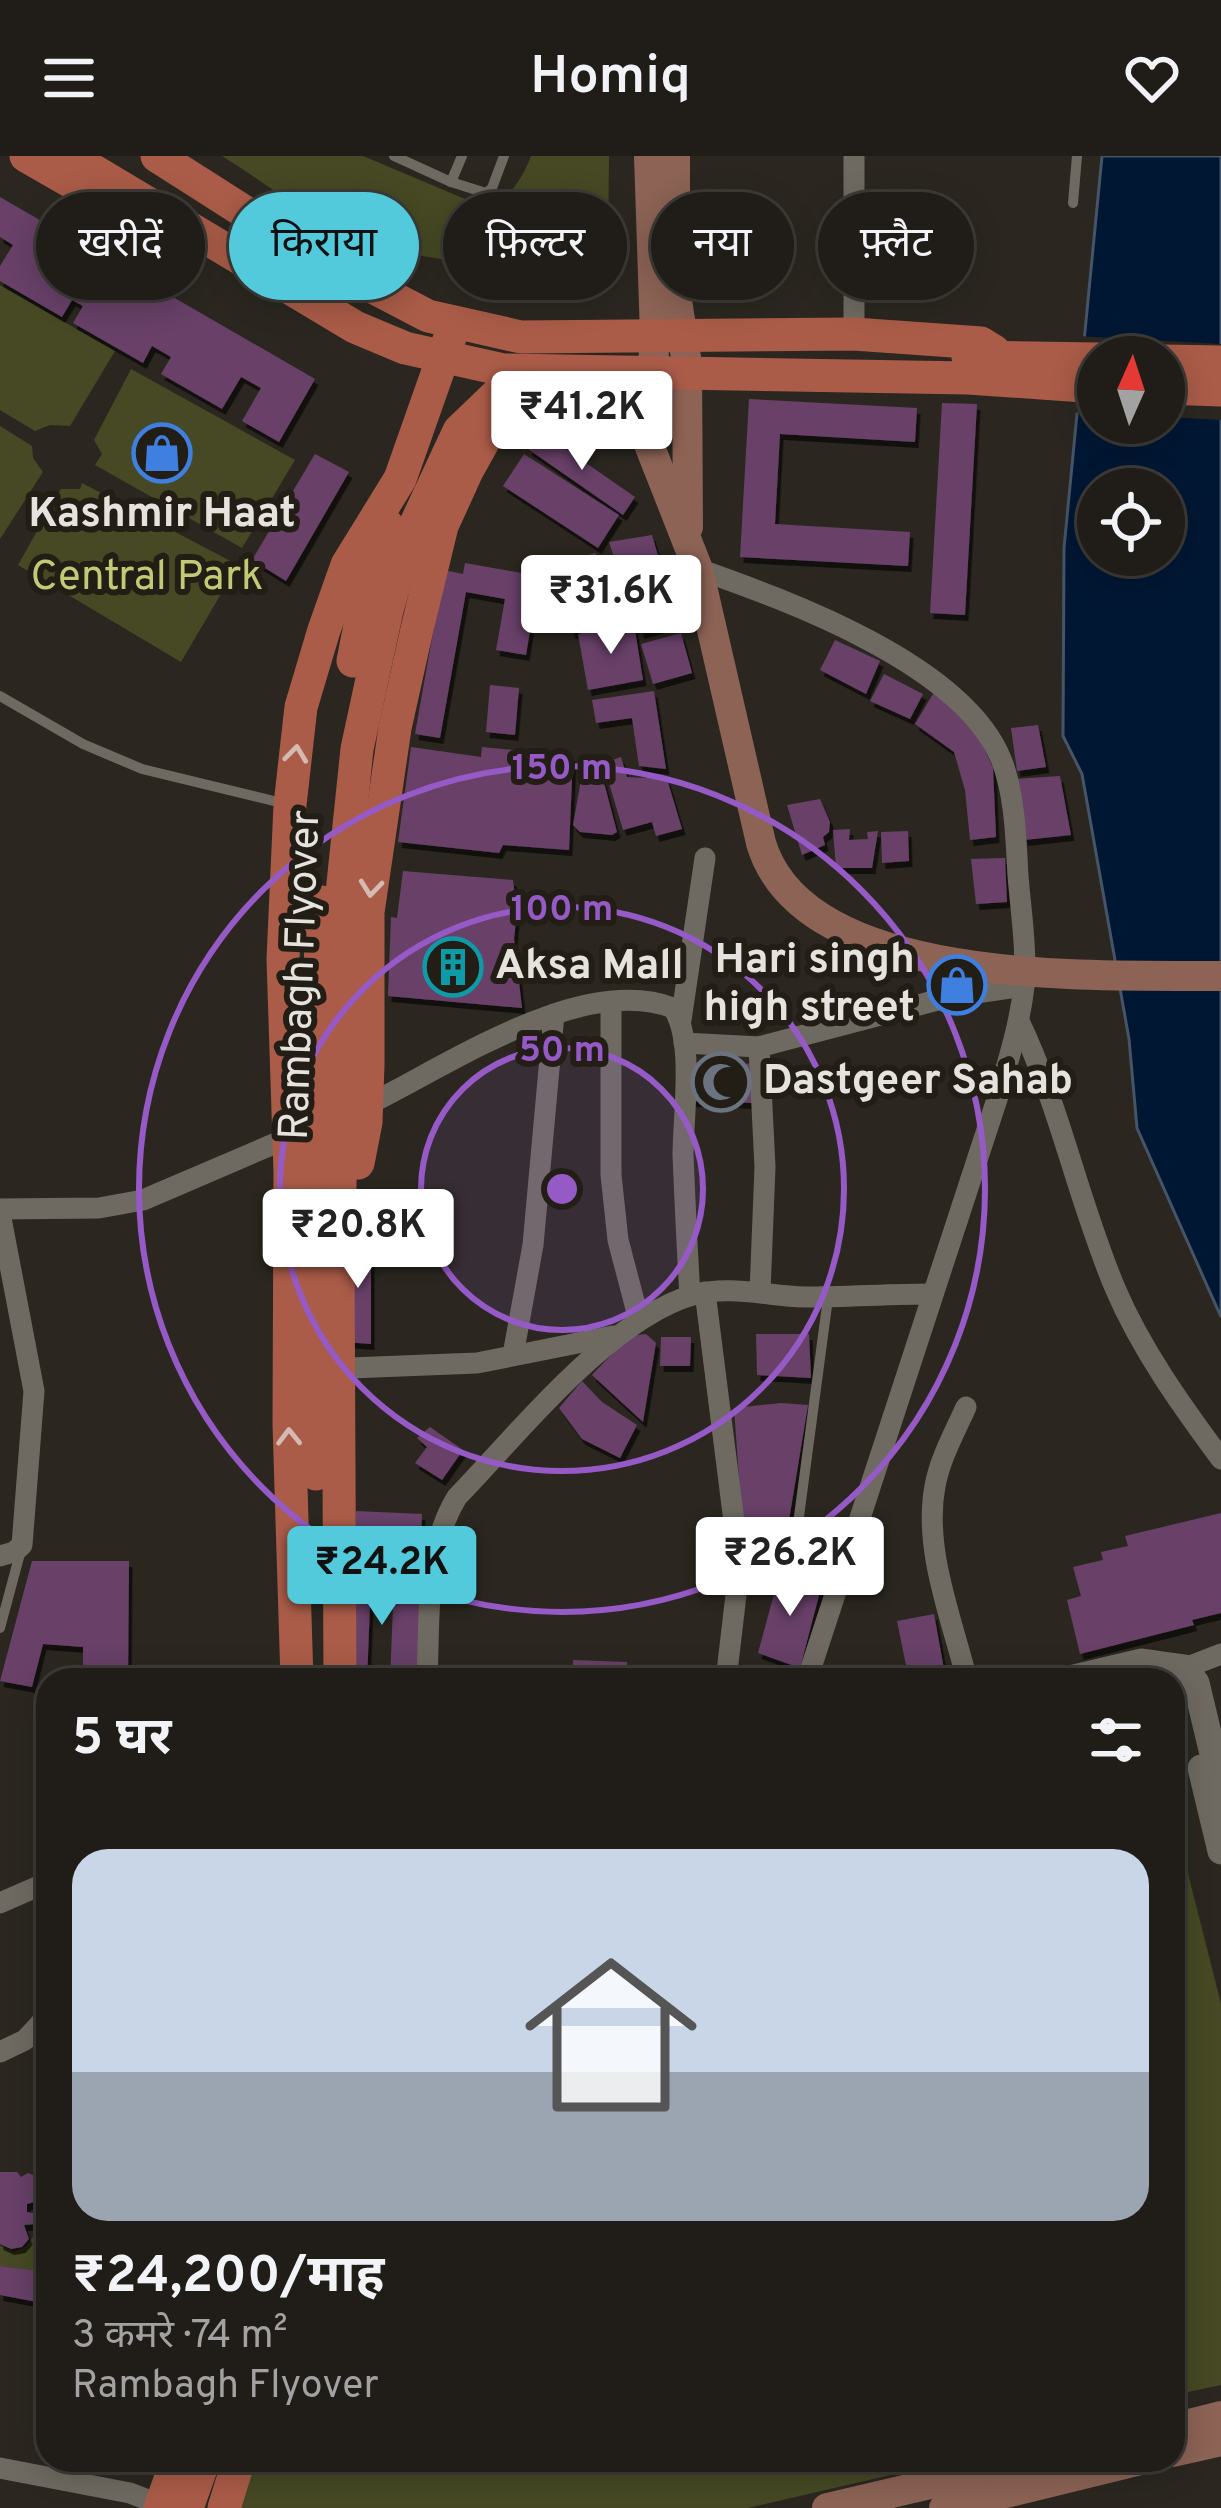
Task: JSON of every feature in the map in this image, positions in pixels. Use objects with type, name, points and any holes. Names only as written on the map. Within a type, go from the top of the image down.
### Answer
[{"type":"main road","points":[[26,156],[345,339],[437,376],[522,385],[685,390],[979,391],[986,368],[980,343],[854,334],[521,337],[428,316],[317,258],[158,156]]},
{"type":"main road","points":[[70,156],[356,327],[447,359],[504,370],[986,368]]},
{"type":"main road","points":[[109,156],[364,314],[450,346],[503,357],[986,368],[1040,372],[1077,382]]},
{"type":"main road","points":[[649,156],[669,335],[685,390],[693,554]]},
{"type":"main road","points":[[674,156],[675,288],[669,335],[651,387],[648,442],[693,554],[761,843],[778,880],[803,909],[875,944],[938,960],[1024,978],[1221,976]]},
{"type":"main road","points":[[297,1668],[283,958],[290,805],[301,707],[347,565],[400,479],[455,322]]},
{"type":"main road","points":[[1185,361],[1221,362]]},
{"type":"main road","points":[[1040,372],[1077,364]]},
{"type":"main road","points":[[380,642],[488,435],[522,385]]},
{"type":"main road","name":"Rambagh Flyover","points":[[340,1668],[342,893],[357,748],[405,547],[459,430],[522,385]]},
{"type":"main road","points":[[1185,389],[1221,390]]},
{"type":"main road","name":"Rambagh Flyover","points":[[319,1668],[314,1371],[321,888],[327,815],[364,600],[400,479]]},
{"type":"main road","points":[[356,1668],[352,1222],[366,1106],[368,912],[395,728],[442,526]]},
{"type":"main road","points":[[1185,2425],[1221,2416]]},
{"type":"main road","points":[[1185,2449],[1221,2440]]},
{"type":"main road","points":[[170,2507],[175,2472]]},
{"type":"main road","points":[[170,2507],[195,2472]]},
{"type":"main road","points":[[211,2508],[224,2472]]},
{"type":"main road","points":[[224,2508],[235,2472]]},
{"type":"main road","points":[[827,2508],[982,2472]]},
{"type":"main road","points":[[944,2508],[1092,2472]]},
{"type":"street","points":[[854,156],[854,334]]},
{"type":"street","points":[[693,554],[870,642],[970,709],[1004,764],[1016,842],[1024,978],[1019,1021],[811,1668]]},
{"type":"street","points":[[705,858],[681,1020],[684,1170],[697,1294],[737,1545],[727,1668]]},
{"type":"street","points":[[684,1043],[759,1047],[1024,978]]},
{"type":"street","points":[[0,1556],[22,1545],[34,1391],[0,1211],[99,1208],[143,1200],[366,1106],[516,1027],[554,1014],[611,1004],[662,1004],[673,1008],[681,1020]]},
{"type":"street","points":[[611,1004],[611,1175],[619,1240],[639,1320]]},
{"type":"street","points":[[513,1355],[533,1245],[554,1014]]},
{"type":"street","points":[[1019,1021],[1044,1074],[1093,1228],[1129,1318],[1221,1459]]},
{"type":"street","points":[[759,1047],[765,1167],[760,1292]]},
{"type":"street","points":[[428,1668],[434,1558],[444,1517],[457,1497],[614,1336],[697,1294],[933,1294]]},
{"type":"street","points":[[350,1368],[462,1364],[614,1336]]},
{"type":"street","points":[[964,1668],[936,1554],[932,1518],[935,1484],[966,1407]]},
{"type":"street","points":[[1117,1668],[1142,1662],[1185,1668],[1221,1654]]},
{"type":"street","points":[[1185,1668],[1196,1683],[1221,1786]]},
{"type":"street","points":[[1185,1698],[1221,1852]]},
{"type":"street","points":[[0,1904],[36,1888]]},
{"type":"street","points":[[0,2052],[25,2041],[36,2029]]},
{"type":"street","points":[[0,2468],[130,2493],[170,2507]]},
{"type":"lane","points":[[394,156],[486,193],[504,156]]},
{"type":"lane","points":[[452,182],[463,156]]},
{"type":"lane","points":[[1072,202],[1077,156]]},
{"type":"lane","points":[[0,696],[83,744],[142,769],[290,805]]},
{"type":"lane","points":[[796,1539],[829,1296]]},
{"type":"lane","points":[[0,1628],[22,1545]]},
{"type":"green space","points":[[222,156],[363,156],[448,192],[443,192],[443,259],[419,255],[419,192],[276,192]]},
{"type":"green space","points":[[531,156],[609,156],[609,192],[509,192]]},
{"type":"green space","name":"Central Park","points":[[0,285],[115,351],[70,426],[50,425],[35,431],[0,410]]},
{"type":"green space","name":"Central Park","points":[[131,369],[295,460],[242,548],[95,465],[102,454],[94,440]]},
{"type":"green space","name":"Central Park","points":[[0,426],[32,446],[33,458],[43,472],[0,539]]},
{"type":"green space","name":"Central Park","points":[[82,483],[238,565],[181,662],[18,565],[61,489],[80,489]]},
{"type":"green space","points":[[1185,1862],[1221,2004],[1221,2385],[1185,2393]]},
{"type":"green space","points":[[36,2232],[36,2270],[0,2266],[0,2246],[15,2251]]},
{"type":"green space","points":[[244,2472],[903,2472],[748,2508],[236,2508]]},
{"type":"water","points":[[1102,156],[1221,156],[1221,1317],[1137,1128],[1129,1039],[1082,774],[1063,736],[1064,548],[1077,414],[1077,444],[1185,444],[1185,336],[1085,336]]},
{"type":"pier","points":[[1185,342],[1221,344],[1221,420],[1185,418]]},
{"type":"pier","points":[[1077,347],[1077,412],[1071,412]]},
{"type":"building","points":[[0,197],[36,218],[36,300],[72,300],[62,317],[0,281],[0,266],[13,245],[0,237]]},
{"type":"building","points":[[72,300],[178,300],[315,379],[279,442],[242,421],[261,388],[241,377],[222,409],[161,374],[171,357],[152,346],[143,363],[73,323],[83,306]]},
{"type":"building","points":[[749,399],[917,408],[915,442],[780,434],[775,524],[910,532],[908,566],[740,557]]},
{"type":"building","points":[[942,403],[977,404],[965,615],[930,613]]},
{"type":"building","points":[[540,431],[635,497],[623,515],[528,449]]},
{"type":"building","points":[[315,454],[349,472],[286,581],[252,560]]},
{"type":"building","points":[[524,454],[619,515],[598,548],[503,486]]},
{"type":"building","points":[[652,535],[663,573],[622,583],[609,542]]},
{"type":"building","points":[[595,553],[620,591],[566,603],[575,559]]},
{"type":"building","points":[[465,563],[539,576],[526,655],[496,650],[505,599],[466,592],[440,738],[415,734],[444,570],[463,574]]},
{"type":"building","points":[[664,577],[679,622],[641,633],[627,588]]},
{"type":"building","points":[[622,595],[628,620],[572,633],[566,608]]},
{"type":"building","points":[[634,624],[643,680],[588,690],[578,634]]},
{"type":"building","points":[[681,633],[692,673],[653,684],[641,644]]},
{"type":"building","points":[[835,640],[880,661],[866,694],[820,670]]},
{"type":"building","points":[[884,674],[923,694],[910,719],[870,701]]},
{"type":"building","points":[[490,685],[519,688],[515,735],[486,732]]},
{"type":"building","points":[[936,689],[980,739],[993,768],[996,837],[970,840],[965,790],[954,752],[915,724]]},
{"type":"building","points":[[654,691],[666,769],[639,766],[632,718],[596,723],[592,700]]},
{"type":"building","points":[[1038,725],[1046,767],[1017,771],[1011,728]]},
{"type":"building","points":[[411,747],[481,757],[482,747],[573,756],[569,850],[503,845],[499,853],[398,842]]},
{"type":"building","points":[[621,757],[627,777],[667,779],[682,829],[656,836],[652,822],[623,830],[603,763]]},
{"type":"building","points":[[582,774],[602,775],[617,832],[612,835],[580,832],[573,825]]},
{"type":"building","points":[[1060,776],[1071,835],[1024,840],[1015,779]]},
{"type":"building","points":[[820,799],[830,822],[823,837],[825,845],[802,855],[787,805]]},
{"type":"building","points":[[850,829],[849,840],[868,839],[867,832],[878,831],[872,868],[836,868],[833,830]]},
{"type":"building","points":[[908,831],[909,861],[882,863],[881,832]]},
{"type":"building","points":[[1005,858],[1007,902],[976,904],[971,859]]},
{"type":"building","name":"Aksa Mall","points":[[403,871],[513,880],[522,1008],[388,996],[391,917],[397,918]]},
{"type":"building","name":"Dastgeer Sahab","points":[[688,1062],[756,1064],[755,1103],[687,1101]]},
{"type":"building","points":[[343,1240],[371,1241],[371,1344],[345,1342]]},
{"type":"building","points":[[646,1334],[656,1343],[643,1422],[592,1375],[629,1336]]},
{"type":"building","points":[[756,1334],[809,1334],[811,1378],[757,1375]]},
{"type":"building","points":[[661,1337],[691,1337],[690,1366],[660,1366]]},
{"type":"building","points":[[582,1381],[602,1402],[637,1425],[620,1458],[582,1439],[559,1408]]},
{"type":"building","points":[[808,1405],[789,1520],[742,1520],[734,1408]]},
{"type":"building","points":[[430,1427],[463,1450],[442,1480],[415,1463],[427,1447],[417,1438]]},
{"type":"building","points":[[356,1511],[422,1514],[420,1560],[354,1557]]},
{"type":"building","points":[[1221,1513],[1221,1613],[1192,1620],[1194,1625],[1080,1654],[1067,1600],[1081,1596],[1073,1567],[1103,1560],[1101,1552],[1128,1546],[1125,1536]]},
{"type":"building","points":[[32,1561],[129,1561],[128,1668],[83,1668],[83,1647],[43,1644],[32,1687],[0,1681]]},
{"type":"building","points":[[780,1572],[822,1584],[800,1668],[758,1653]]},
{"type":"building","points":[[346,1582],[421,1585],[418,1668],[390,1668],[393,1606],[370,1605],[367,1668],[342,1668]]},
{"type":"building","points":[[934,1614],[944,1668],[907,1668],[897,1621]]},
{"type":"building","points":[[573,1660],[627,1662],[627,1668],[573,1668]]},
{"type":"building","points":[[0,2172],[36,2176],[36,2202],[27,2204],[27,2212],[33,2213],[36,2224],[24,2225],[29,2239],[11,2249],[0,2244]]},
{"type":"building","points":[[0,2266],[36,2270],[36,2302],[0,2295]]},
{"type":"place","name":"Kashmir Haat","points":[[162,453]]},
{"type":"place","name":"Aksa Mall","points":[[453,967]]},
{"type":"place","name":"Hari singh high street","points":[[957,985]]},
{"type":"place","name":"Dastgeer Sahab","points":[[721,1082]]}]
